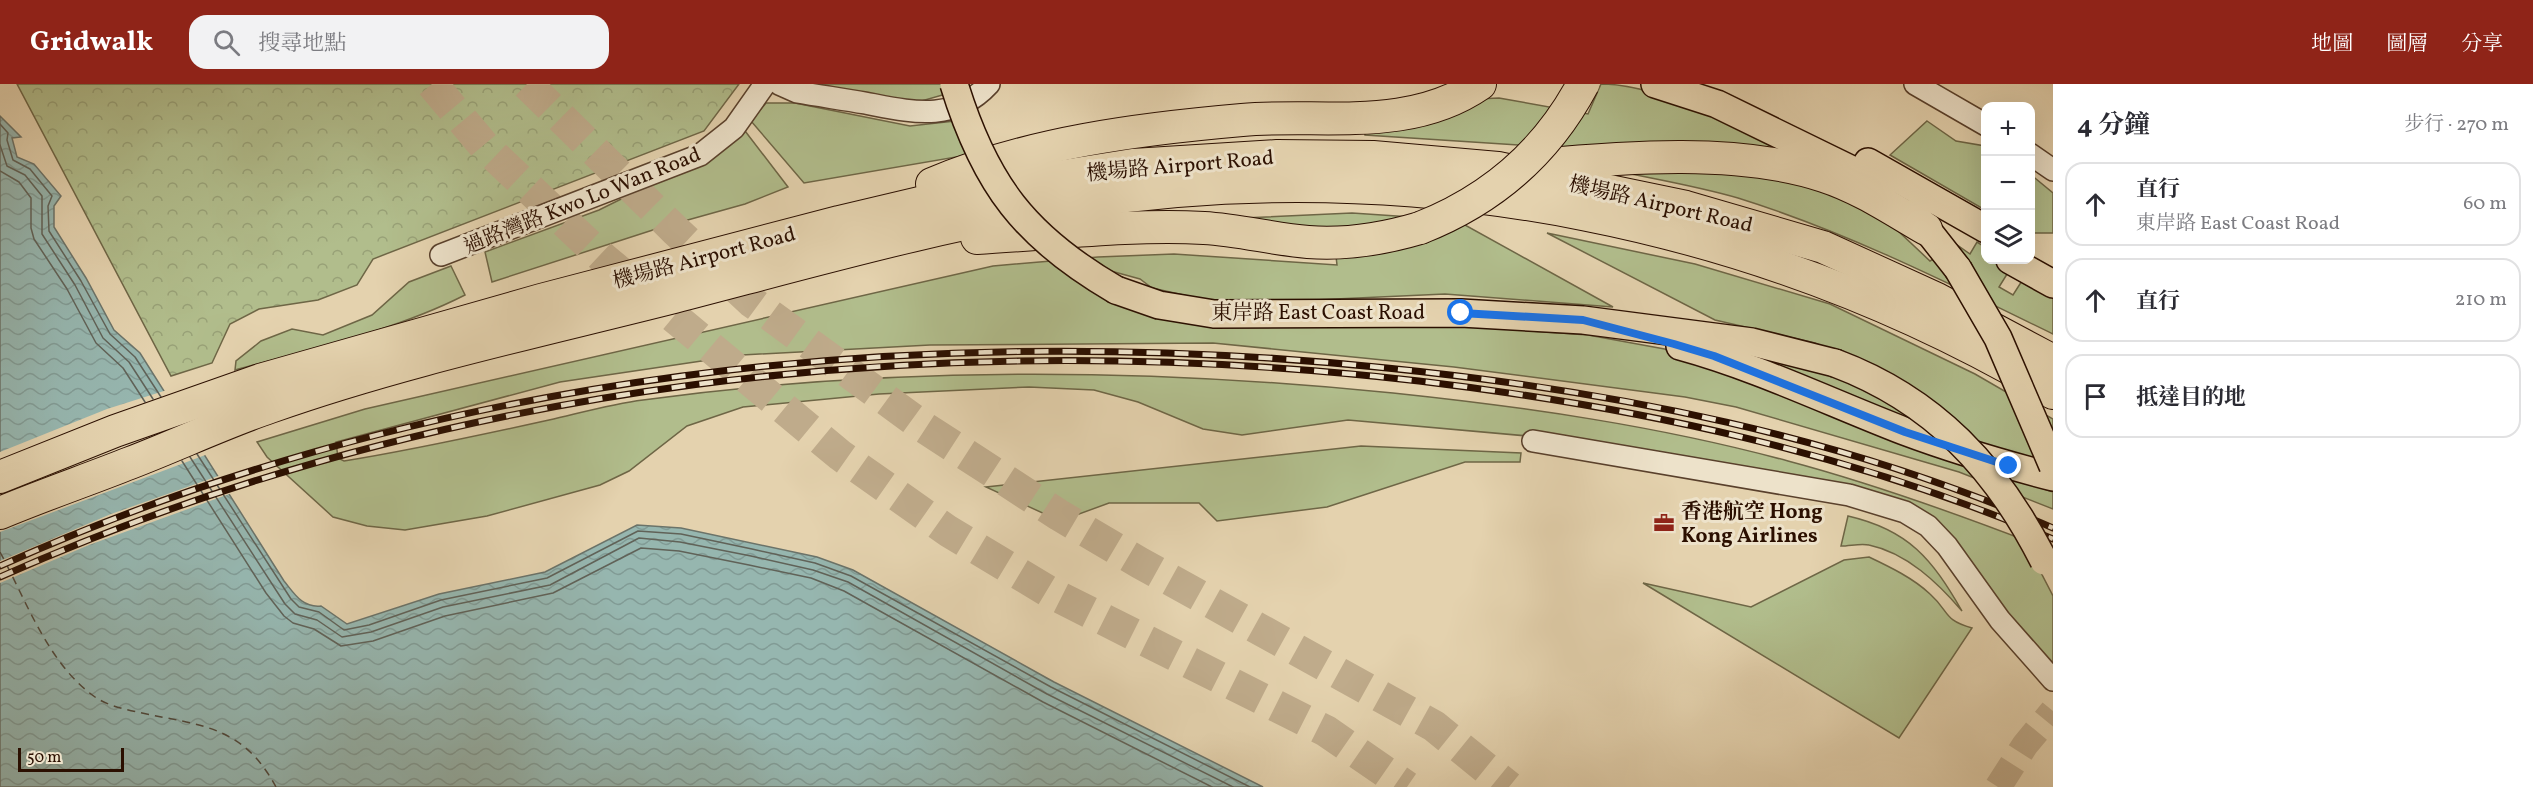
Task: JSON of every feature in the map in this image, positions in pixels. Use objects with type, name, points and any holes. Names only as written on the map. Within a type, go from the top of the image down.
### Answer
[{"type":"highway","points":[[839,222],[963,171],[1058,147],[1132,132],[1245,120],[1399,115],[1441,104],[1480,84]]},
{"type":"highway","points":[[887,243],[1179,227],[1224,230],[1309,242],[1344,243],[1379,238],[1420,228],[1483,197],[1518,169],[1552,132],[1583,84]]},
{"type":"highway","name":"機場路 Airport Road","points":[[264,394],[522,305],[839,222],[970,191],[1133,165],[1277,156],[1373,157],[1498,168],[1686,207],[1823,247],[1937,299],[2053,361]]},
{"type":"highway","points":[[1498,168],[1621,158],[1710,159],[1771,164],[1808,171],[1843,183],[1916,218]]},
{"type":"highway","name":"機場路 Airport Road","points":[[264,394],[405,367],[887,243],[1049,208],[1183,191],[1245,187],[1331,187],[1429,191],[1510,201],[1663,231],[1794,272],[1932,329],[2053,393]]},
{"type":"highway","points":[[0,477],[115,431],[264,394]]},
{"type":"highway","points":[[0,513],[264,394]]},
{"type":"main road","name":"東岸路 East Coast Road","points":[[954,84],[977,149],[987,169],[1012,206],[1056,251],[1116,290],[1158,305],[1214,314],[1461,313],[1583,320],[1752,342],[1835,363],[1876,380],[1908,398],[1968,448],[2004,492],[2049,569]]},
{"type":"main road","points":[[1654,84],[1717,104],[1856,172],[1916,218],[1958,269],[1998,338],[2053,466]]},
{"type":"main road","points":[[1717,104],[1756,110],[1881,168],[1981,237]]},
{"type":"main road","points":[[1916,218],[1937,218],[1981,238]]},
{"type":"main road","points":[[2035,258],[2053,269]]},
{"type":"main road","points":[[2017,264],[2053,285]]},
{"type":"main road","points":[[1583,320],[1714,356],[1905,432],[2009,466],[2053,477]]},
{"type":"street","name":"過路灣路 Kwo Lo Wan Road","points":[[441,255],[700,155],[734,128],[765,84]]},
{"type":"street","points":[[779,84],[797,92],[926,113],[966,103],[977,97],[989,84]]},
{"type":"street","points":[[1915,84],[1981,122]]},
{"type":"street","points":[[2034,156],[2053,170]]},
{"type":"street","points":[[1533,441],[1849,495],[1905,512],[1928,526],[1947,546],[2000,620],[2053,680]]},
{"type":"green space","points":[[17,84],[739,84],[704,131],[373,259],[357,285],[318,300],[259,309],[230,324],[212,363],[171,376]]},
{"type":"green space","points":[[808,84],[943,84],[946,94],[911,104]]},
{"type":"green space","points":[[1601,84],[1646,91],[1695,106],[1786,144],[1782,162],[1365,135],[1363,104],[1499,98],[1588,114]]},
{"type":"green space","points":[[766,103],[795,103],[910,126],[955,121],[968,155],[804,183],[751,121]]},
{"type":"green space","points":[[1927,121],[1956,141],[1981,145],[1981,208],[1890,155]]},
{"type":"green space","points":[[742,127],[788,187],[745,204],[659,228],[492,282],[485,252],[599,210],[704,158]]},
{"type":"green space","points":[[1722,168],[1813,184],[1881,215],[1930,261],[1957,245],[1970,254],[1977,242],[1981,244],[1981,264],[1998,264],[2009,271],[1999,287],[2013,295],[2032,265],[2053,279],[2053,334],[1898,260],[1779,212],[1723,194],[1612,170]]},
{"type":"green space","points":[[2035,178],[2053,193],[2053,233],[2035,233]]},
{"type":"green space","points":[[1352,213],[1456,220],[1613,307],[1445,294],[1224,304],[1152,288],[1140,279],[1100,268],[1067,274],[1109,301],[1588,335],[1681,352],[1922,448],[2053,492],[2053,509],[1959,472],[1736,407],[1685,397],[1454,367],[1213,343],[930,345],[742,355],[560,382],[336,442],[338,458],[344,461],[421,447],[631,402],[736,389],[923,376],[1018,374],[1206,379],[1393,393],[1542,411],[1691,438],[1822,470],[1955,514],[2053,551],[2037,565],[2053,596],[2053,667],[2005,619],[1963,552],[1888,502],[1561,439],[1348,420],[1242,435],[1203,429],[1138,402],[1094,390],[1029,387],[879,394],[743,407],[687,426],[629,471],[600,485],[487,516],[405,530],[367,526],[333,517],[267,457],[257,442],[365,409],[993,266],[1098,257],[1174,254],[1337,265],[1333,230],[1220,219]]},
{"type":"green space","points":[[1547,233],[1695,264],[1830,304],[1975,374],[2053,419],[2053,474],[1716,348],[1837,353],[1815,343],[1715,320]]},
{"type":"green space","points":[[451,266],[465,295],[438,308],[381,329],[235,370],[236,361],[261,341],[292,329],[323,335],[372,315],[409,282]]},
{"type":"green space","points":[[1361,446],[1521,453],[1520,462],[1465,462],[1327,507],[1217,521],[1199,503],[1109,503],[1060,521],[986,487]]},
{"type":"green space","points":[[1848,516],[1887,529],[1917,549],[1940,576],[1962,611],[1921,570],[1896,555],[1866,544],[1841,546]]},
{"type":"green space","points":[[1869,557],[1916,583],[1936,600],[1951,618],[1972,628],[1899,738],[1643,583],[1751,607],[1844,560]]},
{"type":"water","points":[[0,116],[21,137],[12,138],[17,157],[34,164],[61,196],[54,206],[54,227],[86,278],[114,330],[140,353],[284,581],[295,595],[309,605],[321,606],[347,624],[439,594],[545,572],[637,525],[681,528],[817,557],[853,570],[1054,682],[1263,787],[0,787]]},
{"type":"pier","points":[[167,390],[208,454],[0,532],[0,452],[107,409]]},
{"type":"pier","points":[[221,475],[232,493],[89,545],[0,583],[0,561],[111,514]]},
{"type":"ferry route","points":[[0,552],[51,649],[78,683],[95,697],[112,705],[184,721],[220,732],[250,752],[276,787]]},
{"type":"tunnel","points":[[432,84],[485,147],[603,258],[840,455],[948,531],[1051,593],[1326,731],[1407,787]]},
{"type":"tunnel","points":[[527,84],[676,231],[752,302],[925,428],[1059,515],[1140,563],[1434,726],[1509,787]]},
{"type":"tunnel","points":[[1998,787],[2025,745],[2053,711]]},
{"type":"railway","points":[[0,566],[165,500],[334,446],[506,405],[680,376],[856,358],[1033,351],[1210,355],[1387,368],[1558,390],[1642,404],[1810,443],[1892,467],[2053,528]]},
{"type":"railway","points":[[0,577],[169,510],[341,456],[517,414],[696,384],[876,367],[1057,361],[1238,366],[1419,381],[1582,404],[1742,437],[1821,458],[1899,481],[1976,508],[2053,539]]},
{"type":"place","name":"香港航空 Hong Kong Airlines","points":[[1664,523]]},
{"type":"route","points":[[1461,313],[1583,320],[1674,344],[1714,356],[1905,432],[2009,466]]}]
